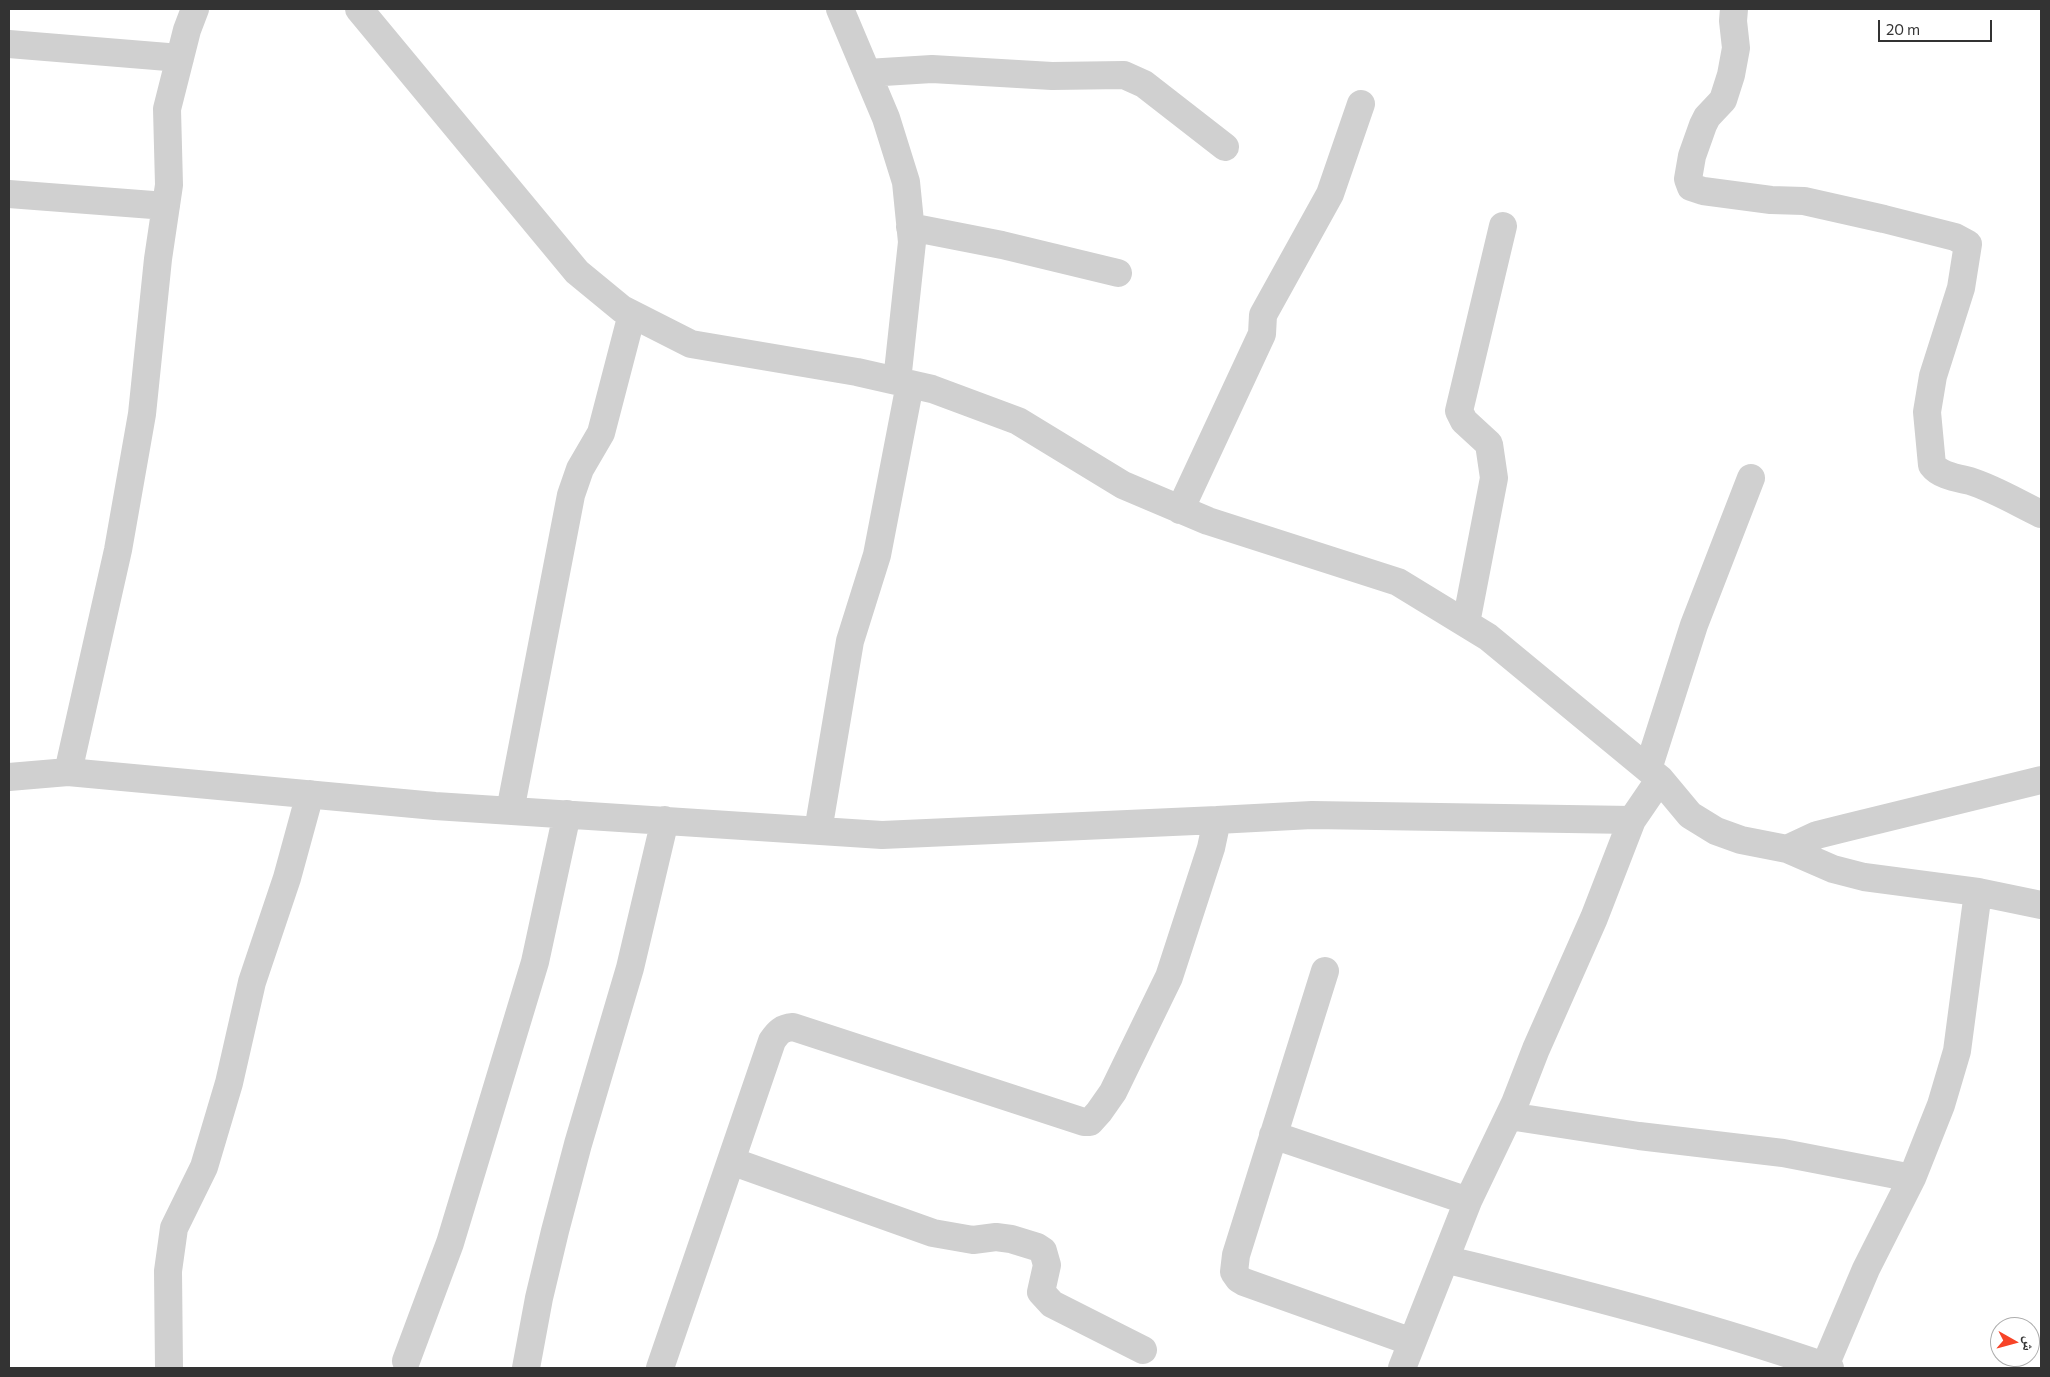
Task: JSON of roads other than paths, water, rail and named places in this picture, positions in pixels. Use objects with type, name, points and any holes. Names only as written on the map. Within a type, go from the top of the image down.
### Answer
[{"type":"street","points":[[68,772],[118,550],[137,443],[169,185],[167,109],[194,9]]},
{"type":"street","points":[[359,9],[576,272],[622,309],[691,344],[857,372],[932,389],[1018,420],[1123,485],[1180,510],[1208,521],[1398,582],[1488,636],[1654,774],[1690,815],[1716,831],[1741,840],[1787,849],[1833,869],[1864,877],[1978,892],[2041,905]]},
{"type":"street","points":[[818,831],[850,641],[877,555],[903,382],[912,242],[906,182],[886,118],[840,9]]},
{"type":"street","points":[[1734,9],[1732,21],[1736,48],[1731,76],[1723,100],[1707,116],[1703,125],[1692,156],[1688,179],[1690,187],[1703,191],[1772,200],[1804,201],[1955,237],[1968,244],[1961,288],[1931,385],[1927,412],[1932,465],[1936,471],[1973,482],[2041,514]]},
{"type":"street","points":[[9,44],[180,58]]},
{"type":"street","points":[[867,73],[932,69],[1052,76],[1124,75],[1144,84],[1225,147]]},
{"type":"street","points":[[1180,510],[1262,334],[1263,315],[1330,194],[1361,104]]},
{"type":"street","points":[[9,194],[166,206]]},
{"type":"street","points":[[1466,623],[1494,478],[1489,444],[1470,427],[1459,411],[1503,226]]},
{"type":"street","points":[[910,227],[1002,245],[1118,273]]},
{"type":"street","points":[[510,811],[571,495],[580,469],[600,433],[632,314]]},
{"type":"street","points":[[1402,1368],[1468,1201],[1508,1116],[1594,918],[1632,820],[1654,774],[1694,625],[1751,478]]},
{"type":"street","points":[[9,777],[68,772],[435,806],[882,835],[1312,815],[1632,820]]},
{"type":"street","points":[[1787,849],[1817,835],[2041,780]]},
{"type":"street","points":[[169,1368],[168,1270],[174,1228],[204,1167],[229,1083],[252,982],[288,878],[310,794]]},
{"type":"street","points":[[406,1361],[450,1243],[535,962],[566,814]]},
{"type":"street","points":[[526,1368],[539,1298],[555,1231],[578,1144],[630,968],[665,820]]},
{"type":"street","points":[[660,1368],[772,1042],[778,1032],[785,1027],[793,1027],[1084,1122],[1090,1122],[1100,1112],[1113,1092],[1169,977],[1211,848],[1217,820]]},
{"type":"street","points":[[1445,1259],[1610,1301],[1726,1334],[1826,1368],[1866,1269],[1912,1178],[1941,1105],[1957,1051],[1978,892]]},
{"type":"street","points":[[1325,971],[1236,1255],[1234,1272],[1239,1279],[1412,1342]]},
{"type":"street","points":[[1508,1116],[1639,1136],[1783,1153],[1912,1178]]},
{"type":"street","points":[[1273,1135],[1468,1201]]},
{"type":"street","points":[[732,1161],[934,1233],[973,1240],[996,1237],[1011,1239],[1037,1247],[1046,1257],[1047,1265],[1041,1286],[1044,1298],[1052,1304],[1143,1350]]}]
